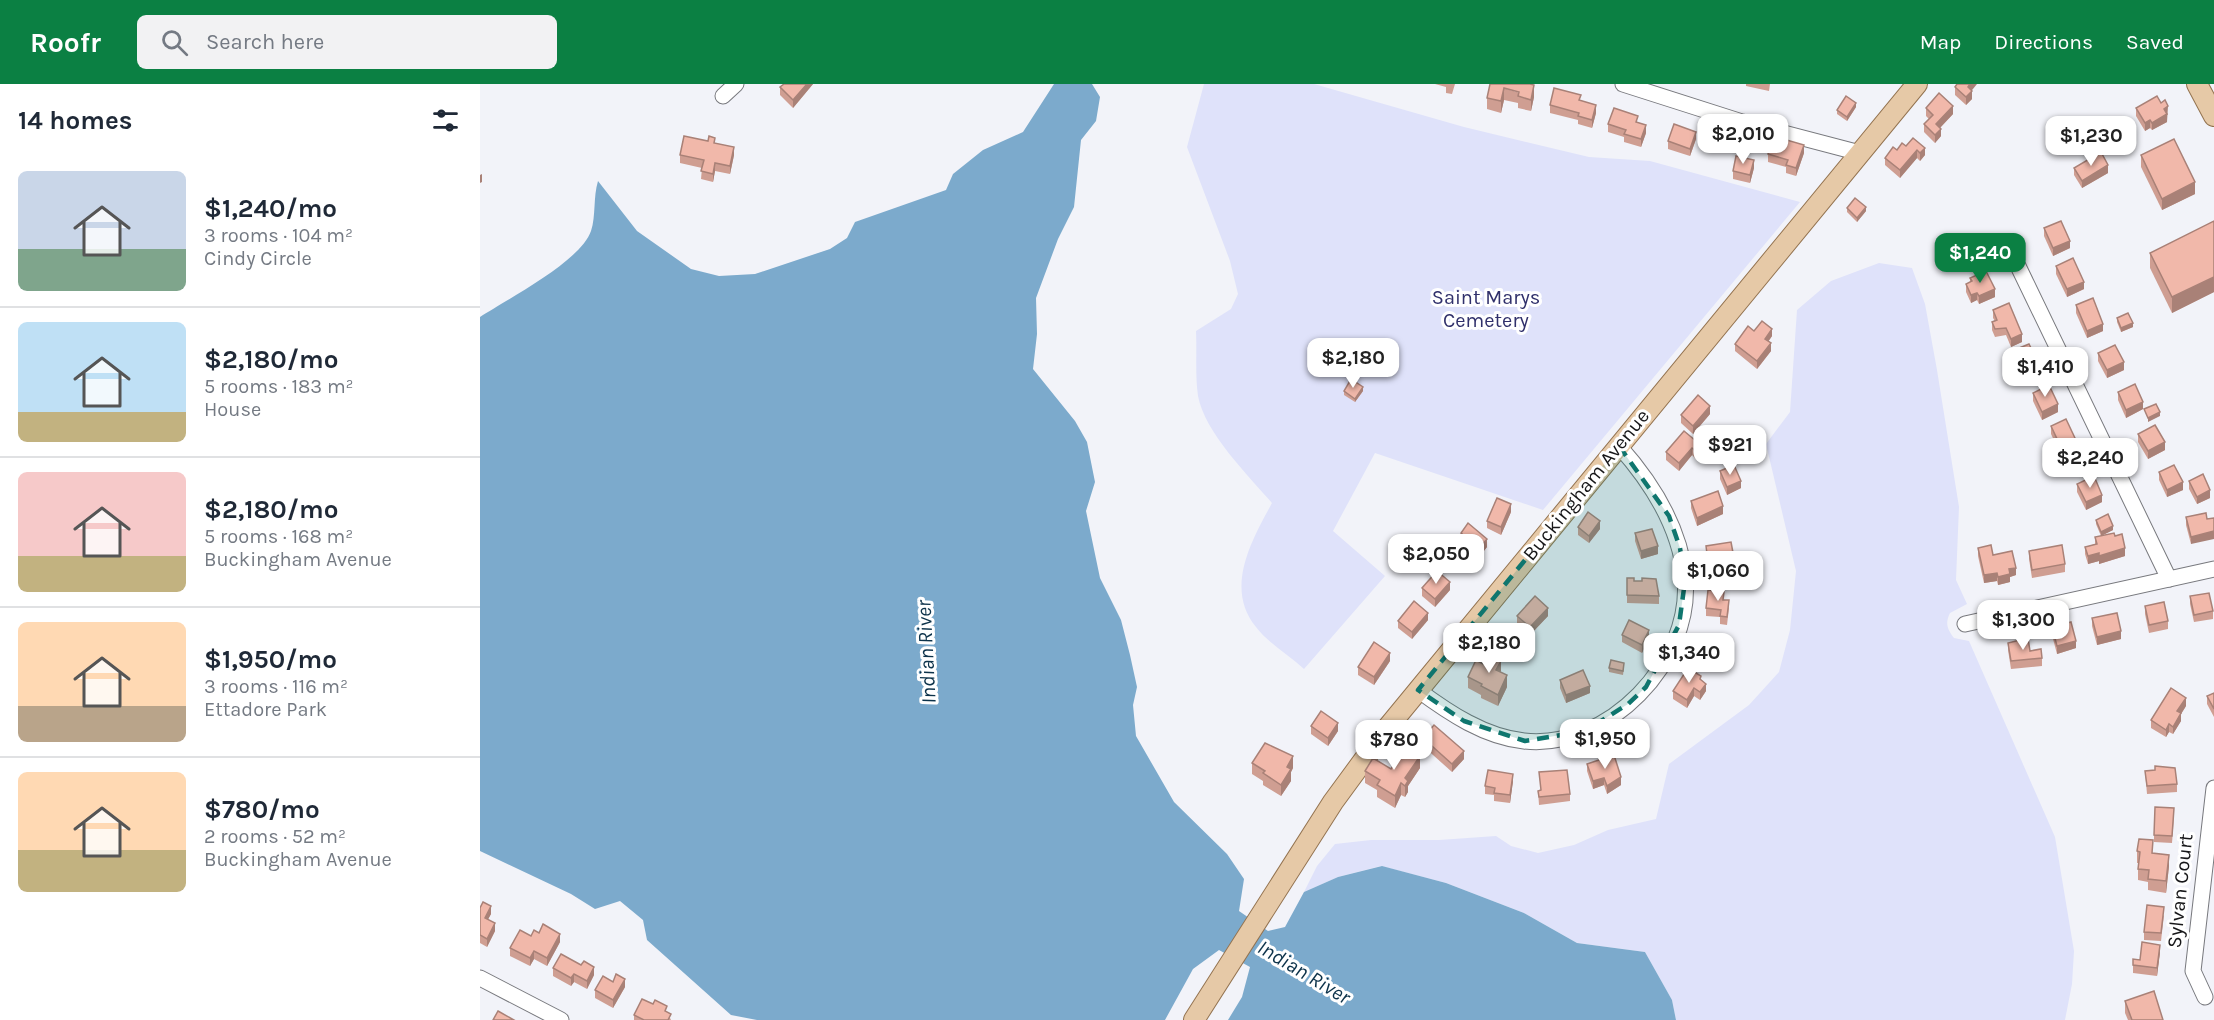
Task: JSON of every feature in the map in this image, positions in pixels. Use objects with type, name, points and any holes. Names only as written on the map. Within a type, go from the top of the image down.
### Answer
[{"type":"main road","name":"Buckingham Avenue","points":[[1194,1020],[1333,802],[1418,690],[1917,84]]},
{"type":"main road","points":[[2198,84],[2212,109]]},
{"type":"street","points":[[723,96],[736,84]]},
{"type":"street","points":[[1623,84],[1743,122],[1860,153]]},
{"type":"street","points":[[2018,266],[2169,579]]},
{"type":"street","points":[[1418,690],[1464,721],[1508,738],[1544,741],[1585,731],[1605,722],[1646,687],[1671,647],[1679,625],[1685,581],[1680,548],[1669,516],[1633,462],[1619,446]]},
{"type":"street","points":[[1965,624],[2214,569]]},
{"type":"street","name":"Sylvan Court","points":[[2205,997],[2193,971],[2214,788]]},
{"type":"street","points":[[480,978],[561,1020]]},
{"type":"highlighted area","points":[[1619,446],[1669,516],[1680,548],[1685,581],[1679,625],[1646,687],[1628,704],[1585,731],[1525,741],[1464,721],[1418,690],[1486,608]]},
{"type":"green space","name":"Saint Marys Cemetery","points":[[1204,84],[1314,84],[1464,127],[1589,157],[1650,161],[1800,202],[1543,510],[1375,453],[1333,531],[1385,576],[1304,669],[1261,633],[1247,612],[1242,596],[1244,564],[1272,503],[1218,439],[1202,410],[1198,396],[1196,331],[1231,309],[1238,294],[1230,261],[1187,147]]},
{"type":"green space","points":[[1879,263],[1912,268],[1925,304],[1959,507],[1956,580],[1967,604],[1950,613],[1948,626],[1954,638],[1969,641],[2055,837],[2074,951],[2072,984],[2065,1020],[1676,1020],[1672,1000],[1645,952],[1577,943],[1524,913],[1446,883],[1381,866],[1338,877],[1304,892],[1317,866],[1335,844],[1371,840],[1439,840],[1496,836],[1511,846],[1538,853],[1574,845],[1608,830],[1656,819],[1669,764],[1749,705],[1779,672],[1790,630],[1796,571],[1766,444],[1790,412],[1797,310],[1831,281]]},
{"type":"water","name":"Indian River","points":[[1054,84],[1092,84],[1100,97],[1096,121],[1081,140],[1074,207],[1058,239],[1036,298],[1037,334],[1033,369],[1075,421],[1087,442],[1095,482],[1086,511],[1100,578],[1121,620],[1130,655],[1137,687],[1133,705],[1136,736],[1174,802],[1227,854],[1244,879],[1239,911],[1268,931],[1285,927],[1304,892],[1338,877],[1382,866],[1446,883],[1524,913],[1577,943],[1645,952],[1672,1000],[1676,1020],[1228,1020],[1242,997],[1250,967],[1219,950],[1193,969],[1165,1020],[757,1020],[731,1015],[647,940],[643,920],[620,901],[595,909],[571,894],[480,851],[480,317],[559,267],[584,243],[593,225],[598,181],[637,231],[691,269],[719,276],[755,274],[830,249],[847,238],[855,222],[946,190],[953,174],[983,150],[1023,132]]},
{"type":"building","points":[[784,84],[807,84],[793,100],[780,87]]},
{"type":"building","points":[[1490,84],[1534,85],[1531,100],[1518,96],[1519,92],[1504,88],[1501,101],[1487,98]]},
{"type":"building","points":[[1957,84],[1970,84],[1968,87],[1972,91],[1966,97],[1955,87]]},
{"type":"building","points":[[1554,88],[1581,95],[1579,100],[1596,105],[1592,120],[1578,116],[1579,113],[1550,105]]},
{"type":"building","points":[[1939,93],[1953,106],[1936,124],[1941,129],[1935,135],[1924,124],[1933,115],[1926,108]]},
{"type":"building","points":[[1846,96],[1856,103],[1847,117],[1837,110]]},
{"type":"building","points":[[2157,96],[2161,103],[2165,100],[2168,106],[2164,109],[2167,114],[2152,123],[2150,120],[2145,123],[2136,108]]},
{"type":"building","points":[[1614,108],[1638,116],[1636,122],[1646,125],[1641,139],[1624,134],[1626,130],[1608,124]]},
{"type":"building","points":[[1674,124],[1696,132],[1690,149],[1668,141]]},
{"type":"building","points":[[684,136],[708,141],[709,136],[715,138],[714,143],[734,147],[730,166],[715,163],[713,174],[701,171],[704,160],[680,155]]},
{"type":"building","points":[[1773,136],[1804,145],[1796,168],[1786,165],[1788,160],[1768,154]]},
{"type":"building","points":[[1913,138],[1925,148],[1920,153],[1917,150],[1900,170],[1885,158],[1893,147],[1897,150],[1902,143],[1906,146]]},
{"type":"building","points":[[2174,139],[2195,182],[2162,199],[2141,155]]},
{"type":"building","points":[[2101,152],[2108,165],[2082,181],[2074,168]]},
{"type":"building","points":[[1736,156],[1754,160],[1750,175],[1733,171]]},
{"type":"building","points":[[1855,198],[1866,207],[1857,218],[1847,208]]},
{"type":"building","points":[[2061,221],[2070,241],[2053,248],[2044,228]]},
{"type":"building","points":[[2214,221],[2214,277],[2172,297],[2150,253]]},
{"type":"building","points":[[2073,258],[2084,282],[2067,289],[2056,266]]},
{"type":"building","points":[[1986,271],[1995,289],[1979,296],[1977,293],[1971,295],[1966,284],[1972,281],[1970,278]]},
{"type":"building","points":[[2093,298],[2103,324],[2087,331],[2076,305]]},
{"type":"building","points":[[2009,303],[2022,334],[2011,339],[2006,328],[1995,329],[1992,322],[1997,320],[1993,310]]},
{"type":"building","points":[[2128,313],[2133,323],[2121,328],[2117,318]]},
{"type":"building","points":[[1762,321],[1772,329],[1765,339],[1771,343],[1757,361],[1735,344],[1748,326],[1754,331]]},
{"type":"building","points":[[2029,344],[2038,362],[2021,370],[2012,351]]},
{"type":"building","points":[[2115,345],[2124,362],[2107,370],[2098,353]]},
{"type":"building","points":[[1351,379],[1363,387],[1355,399],[1344,391]]},
{"type":"building","points":[[2135,384],[2143,402],[2126,410],[2118,392]]},
{"type":"building","points":[[2049,385],[2058,404],[2042,412],[2033,393]]},
{"type":"building","points":[[1698,395],[1710,406],[1693,426],[1681,415]]},
{"type":"building","points":[[2156,404],[2160,412],[2148,418],[2144,409]]},
{"type":"building","points":[[2066,419],[2082,453],[2067,460],[2051,426]]},
{"type":"building","points":[[2155,425],[2165,442],[2148,451],[2138,434]]},
{"type":"building","points":[[1684,431],[1702,446],[1697,452],[1692,448],[1679,463],[1666,452]]},
{"type":"building","points":[[1734,465],[1741,481],[1727,487],[1720,471]]},
{"type":"building","points":[[2174,465],[2183,482],[2167,490],[2159,472]]},
{"type":"building","points":[[2203,474],[2210,490],[2197,497],[2189,481]]},
{"type":"building","points":[[2094,476],[2102,495],[2086,502],[2077,484]]},
{"type":"building","points":[[1718,491],[1723,506],[1697,518],[1691,501]]},
{"type":"building","points":[[1497,498],[1511,504],[1501,527],[1487,521]]},
{"type":"building","points":[[1588,512],[1600,521],[1589,536],[1578,527]]},
{"type":"building","points":[[2206,513],[2207,519],[2214,518],[2214,531],[2191,537],[2186,517]]},
{"type":"building","points":[[2108,514],[2113,526],[2101,532],[2096,520]]},
{"type":"building","points":[[1468,523],[1487,539],[1467,564],[1455,553],[1467,538],[1461,533]]},
{"type":"building","points":[[1652,529],[1658,546],[1641,551],[1635,533]]},
{"type":"building","points":[[2114,533],[2115,536],[2122,534],[2125,548],[2099,556],[2099,553],[2088,556],[2085,547],[2097,544],[2095,537]]},
{"type":"building","points":[[1731,542],[1734,558],[1708,562],[1706,546]]},
{"type":"building","points":[[1991,545],[1993,555],[2012,551],[2016,568],[2009,569],[2010,574],[1998,577],[1997,573],[1984,575],[1978,548]]},
{"type":"building","points":[[2062,545],[2065,564],[2032,570],[2029,551]]},
{"type":"building","points":[[1437,571],[1450,582],[1435,599],[1422,588]]},
{"type":"building","points":[[1627,578],[1634,578],[1634,581],[1642,581],[1642,578],[1656,579],[1659,596],[1627,595]]},
{"type":"building","points":[[1708,590],[1724,592],[1723,600],[1729,600],[1727,617],[1720,616],[1721,610],[1706,608]]},
{"type":"building","points":[[2209,593],[2213,611],[2194,615],[2190,596]]},
{"type":"building","points":[[1535,596],[1548,608],[1530,627],[1517,616]]},
{"type":"building","points":[[1414,601],[1428,613],[1412,632],[1398,621]]},
{"type":"building","points":[[2164,602],[2168,621],[2149,625],[2145,606]]},
{"type":"building","points":[[2117,613],[2121,631],[2097,637],[2092,618]]},
{"type":"building","points":[[1629,620],[1649,630],[1642,645],[1622,635]]},
{"type":"building","points":[[2071,622],[2076,641],[2057,646],[2052,627]]},
{"type":"building","points":[[2028,638],[2030,651],[2041,649],[2042,658],[2011,661],[2008,643]]},
{"type":"building","points":[[1374,642],[1390,653],[1374,677],[1358,667]]},
{"type":"building","points":[[1488,654],[1501,661],[1496,670],[1507,675],[1498,695],[1468,677],[1476,660],[1483,664]]},
{"type":"building","points":[[1611,660],[1624,663],[1623,671],[1609,668]]},
{"type":"building","points":[[1688,668],[1701,676],[1700,679],[1706,684],[1700,692],[1694,688],[1687,700],[1673,691]]},
{"type":"building","points":[[1583,670],[1590,686],[1566,695],[1560,680]]},
{"type":"building","points":[[2171,688],[2186,698],[2177,711],[2181,713],[2173,727],[2169,724],[2166,730],[2151,720]]},
{"type":"building","points":[[2214,693],[2214,709],[2207,696]]},
{"type":"building","points":[[1321,711],[1338,723],[1328,738],[1311,726]]},
{"type":"building","points":[[1434,725],[1464,751],[1452,764],[1423,738]]},
{"type":"building","points":[[1265,743],[1293,756],[1287,767],[1291,769],[1281,785],[1252,763]]},
{"type":"building","points":[[1405,747],[1420,756],[1405,778],[1408,781],[1405,786],[1401,783],[1395,796],[1377,785],[1380,780],[1365,771],[1373,758],[1391,769]]},
{"type":"building","points":[[1614,755],[1621,777],[1607,786],[1604,778],[1593,781],[1587,764]]},
{"type":"building","points":[[2155,766],[2175,768],[2177,784],[2147,786],[2145,771],[2155,770]]},
{"type":"building","points":[[1488,770],[1513,774],[1510,795],[1494,793],[1495,788],[1485,786]]},
{"type":"building","points":[[1567,770],[1570,794],[1539,797],[1538,791],[1541,790],[1539,772]]},
{"type":"building","points":[[2155,807],[2174,808],[2172,836],[2154,835]]},
{"type":"building","points":[[2139,839],[2153,840],[2152,853],[2169,855],[2166,881],[2148,879],[2149,870],[2138,869]]},
{"type":"building","points":[[483,902],[491,906],[485,918],[495,923],[487,939],[480,935],[480,908]]},
{"type":"building","points":[[2147,905],[2164,907],[2161,933],[2144,932]]},
{"type":"building","points":[[543,924],[560,934],[547,958],[534,951],[530,958],[510,948],[520,930],[531,936],[534,930],[539,933]]},
{"type":"building","points":[[2142,942],[2160,945],[2157,968],[2133,965],[2133,959],[2140,960]]},
{"type":"building","points":[[561,954],[581,965],[584,961],[594,967],[587,981],[574,974],[571,978],[553,968]]},
{"type":"building","points":[[616,974],[625,979],[613,1000],[595,990],[603,976],[613,982]]},
{"type":"building","points":[[2154,991],[2163,1020],[2132,1020],[2125,1001]]},
{"type":"building","points":[[642,999],[653,1004],[655,1000],[667,1006],[665,1011],[671,1014],[668,1020],[644,1020],[634,1015]]},
{"type":"building","points":[[498,1011],[514,1020],[493,1020]]}]
